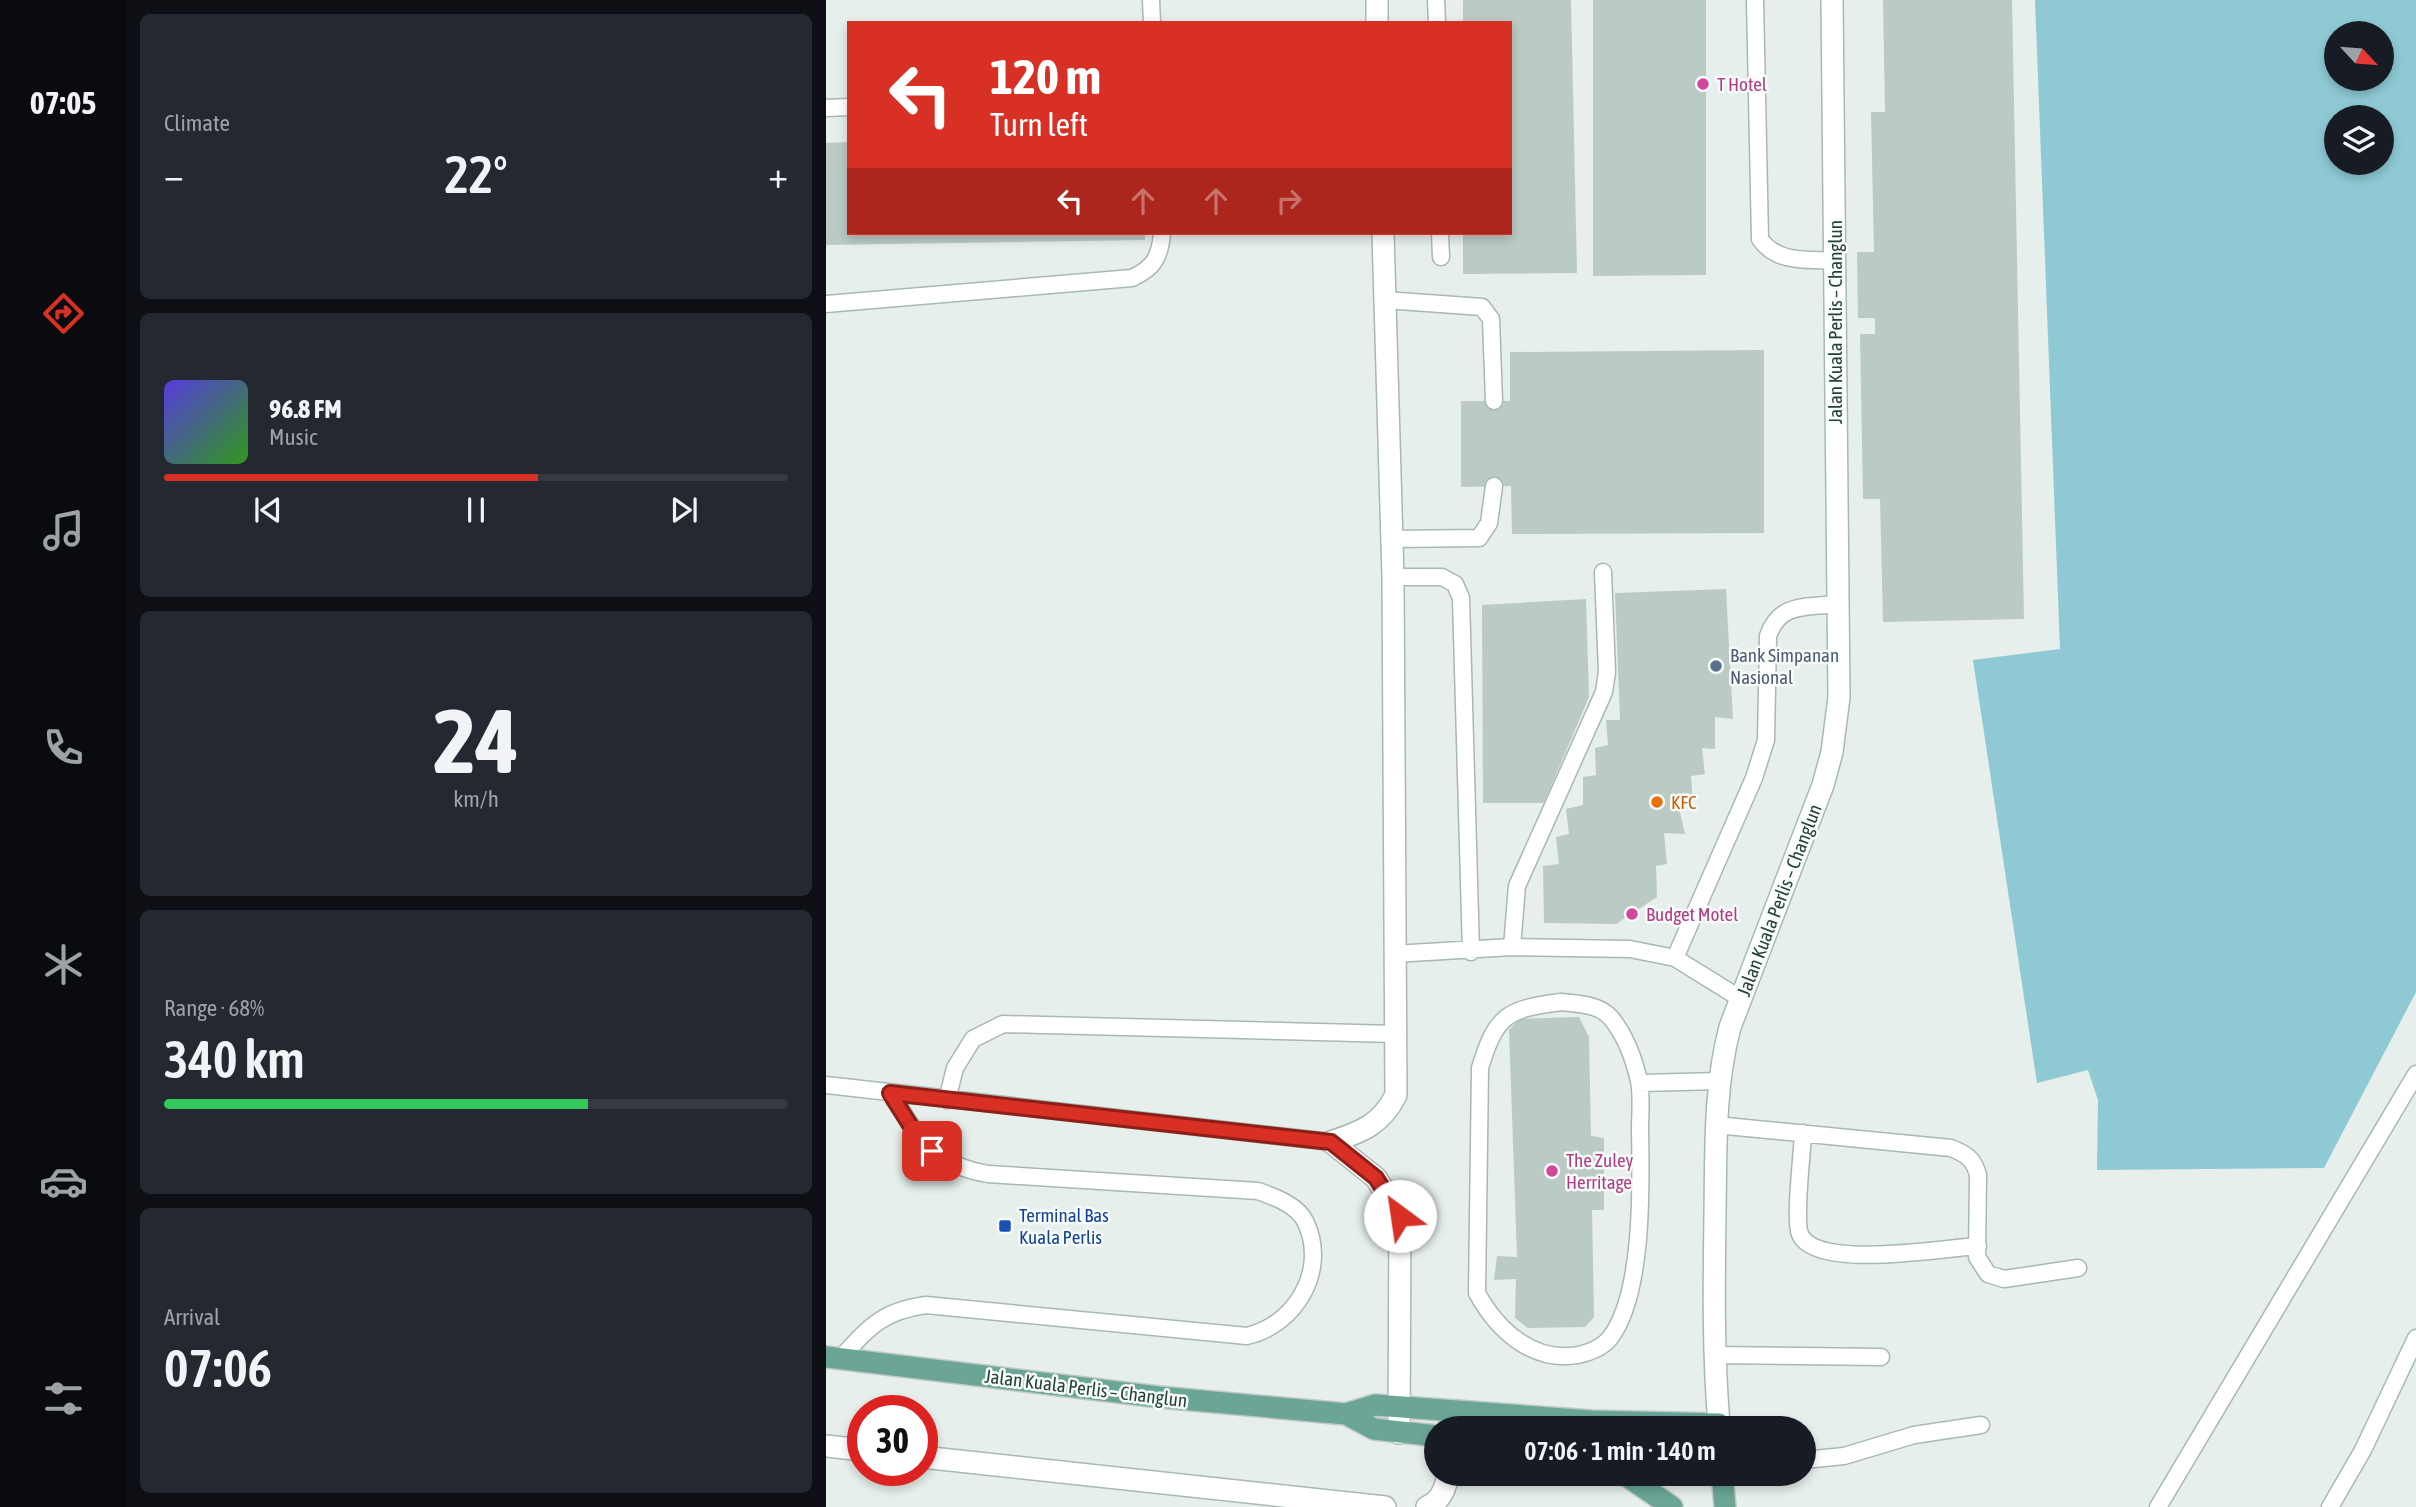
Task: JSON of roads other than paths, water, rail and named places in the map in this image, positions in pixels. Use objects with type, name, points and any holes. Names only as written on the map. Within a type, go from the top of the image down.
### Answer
[{"type":"main road","name":"Jalan Kuala Perlis – Changlun","points":[[833,1358],[1159,1397],[1346,1414],[1375,1405],[1401,1407],[1436,1416]]},
{"type":"main road","name":"Jalan Kuala Perlis – Changlun","points":[[1346,1414],[1374,1429],[1424,1435]]},
{"type":"main road","points":[[1641,1486],[1672,1507]]},
{"type":"main road","points":[[1723,1486],[1725,1507]]},
{"type":"street","points":[[1377,0],[1377,21]]},
{"type":"street","name":"Jalan Kuala Perlis – Changlun","points":[[1718,1416],[1714,1355],[1716,1125],[1723,1055],[1741,999],[1803,842],[1832,752],[1839,697],[1832,0]]},
{"type":"street","points":[[1331,1142],[1366,1131],[1390,1107],[1396,1095],[1393,954],[1393,577],[1383,235]]},
{"type":"street","points":[[1331,1142],[1376,1178],[1400,1216],[1399,1433]]},
{"type":"street","points":[[826,1446],[847,1448]]},
{"type":"street","points":[[938,1459],[1385,1507]]},
{"type":"street","points":[[1427,1507],[1437,1501],[1444,1486]]},
{"type":"lane","points":[[1151,0],[1153,21]]},
{"type":"lane","points":[[1436,0],[1437,21]]},
{"type":"lane","points":[[1755,0],[1760,239],[1768,250],[1780,257],[1836,261]]},
{"type":"lane","points":[[826,108],[847,107]]},
{"type":"lane","points":[[826,304],[1132,278],[1154,264],[1160,253],[1162,235]]},
{"type":"lane","points":[[1440,235],[1441,257]]},
{"type":"lane","points":[[1385,300],[1473,305],[1488,312],[1491,319],[1494,401]]},
{"type":"lane","points":[[1392,539],[1479,538],[1489,523],[1494,486]]},
{"type":"lane","points":[[1512,947],[1517,886],[1604,692],[1607,672],[1603,572]]},
{"type":"lane","points":[[1393,577],[1442,578],[1455,584],[1461,598],[1471,952]]},
{"type":"lane","points":[[1675,958],[1754,778],[1766,740],[1768,636],[1773,623],[1786,610],[1836,604]]},
{"type":"lane","points":[[1393,954],[1471,952],[1512,947],[1630,949],[1675,958],[1741,999]]},
{"type":"lane","points":[[1561,1002],[1593,1007],[1609,1016],[1628,1044],[1640,1083],[1642,1209],[1622,1316],[1609,1339],[1589,1353],[1562,1358],[1538,1351],[1516,1341],[1490,1317],[1477,1293],[1480,1068],[1490,1034],[1505,1018],[1524,1007],[1561,1002]]},
{"type":"lane","points":[[947,1100],[955,1068],[973,1039],[1003,1024],[1395,1034]]},
{"type":"lane","points":[[2158,1507],[2416,1073]]},
{"type":"lane","points":[[1640,1083],[1720,1082]]},
{"type":"lane","points":[[826,1085],[1331,1142]]},
{"type":"lane","points":[[833,1358],[869,1326],[886,1315],[904,1308],[926,1305],[1247,1336],[1266,1332],[1287,1317],[1303,1297],[1313,1259],[1306,1222],[1292,1206],[1258,1191],[988,1174],[961,1169],[932,1151],[917,1136],[890,1093]]},
{"type":"lane","points":[[1716,1125],[1951,1149],[1965,1154],[1975,1163],[1978,1175],[1978,1246],[1982,1267],[1988,1274],[2004,1279],[2078,1268]]},
{"type":"lane","points":[[1802,1133],[1799,1231],[1807,1246],[1822,1252],[1847,1256],[1978,1246]]},
{"type":"lane","points":[[2330,1507],[2364,1450],[2416,1338]]},
{"type":"lane","points":[[1714,1355],[1881,1357]]},
{"type":"lane","points":[[1816,1459],[1844,1456],[1914,1435],[1981,1425]]},
{"type":"water","points":[[2035,0],[2416,0],[2416,992],[2324,1168],[2097,1170],[2098,1100],[2088,1070],[2037,1083],[1973,660],[2060,649]]},
{"type":"place","name":"T Hotel","points":[[1703,84]]},
{"type":"place","name":"Bank Simpanan Nasional","points":[[1716,666]]},
{"type":"place","name":"KFC","points":[[1657,802]]},
{"type":"place","name":"Budget Motel","points":[[1632,914]]},
{"type":"place","name":"The Zuley Herritage","points":[[1552,1171]]},
{"type":"place","name":"Terminal Bas Kuala Perlis","points":[[1005,1226]]}]
